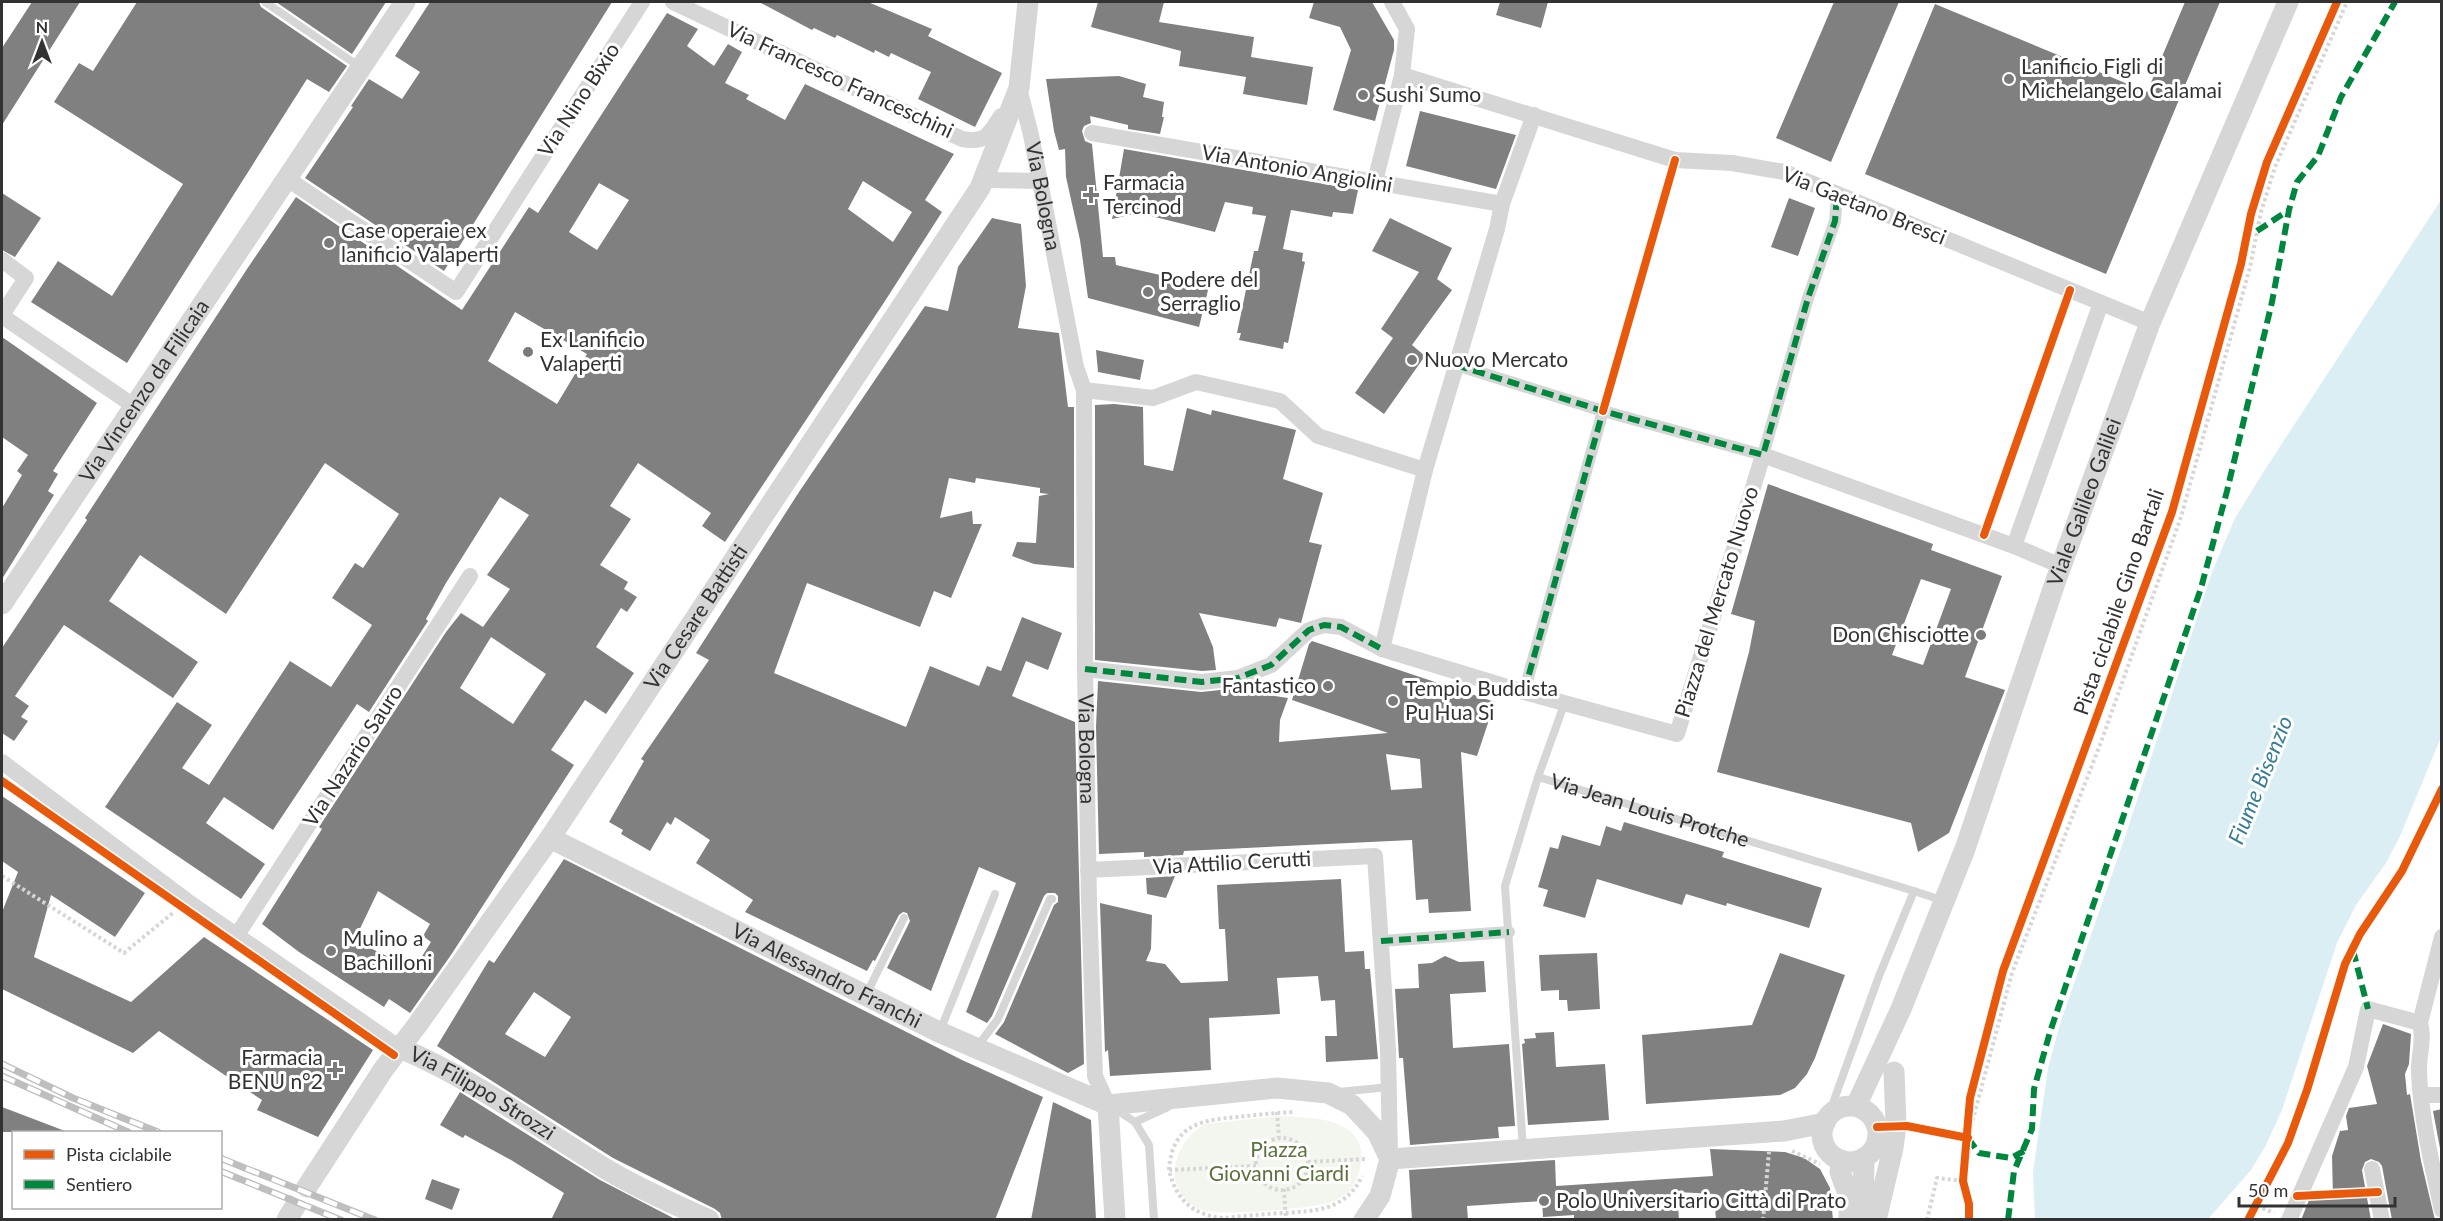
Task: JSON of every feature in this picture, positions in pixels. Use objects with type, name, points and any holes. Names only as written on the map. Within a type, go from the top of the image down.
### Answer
[{"type":"street","name":"Via Vincenzo da Filicaia","points":[[2,604],[405,2]]},
{"type":"street","name":"Via Nino Bixio","points":[[286,178],[456,292],[642,2]]},
{"type":"street","name":"Via Francesco Franceschini","points":[[673,2],[962,139],[976,141],[988,136],[1019,88]]},
{"type":"street","name":"Via Bologna","points":[[1028,2],[1019,88],[1040,181],[1076,367],[1084,390],[1088,870],[1085,900],[1095,1076],[1108,1105]]},
{"type":"street","points":[[1376,181],[1402,75],[1407,29],[1392,2]]},
{"type":"street","name":"Viale Galileo Galilei","points":[[1901,1009],[1965,849],[2061,566],[2150,323],[2288,2]]},
{"type":"street","name":"Via Gaetano Bresci","points":[[1402,75],[1675,160],[1732,163],[1784,172],[2150,323]]},
{"type":"street","name":"Via Cesare Battisti","points":[[307,1187],[382,1070],[550,838],[984,180],[1019,88]]},
{"type":"street","points":[[1382,649],[1425,470],[1497,229],[1502,204],[1534,115]]},
{"type":"street","name":"Via Antonio Angiolini","points":[[1092,133],[1502,204]]},
{"type":"street","points":[[984,180],[1040,181]]},
{"type":"street","name":"Piazza del Mercato Nuovo","points":[[1085,669],[1202,682],[1238,678],[1271,665],[1309,630],[1324,625],[1341,627],[1382,649],[1524,692],[1677,734],[1808,297],[1835,221],[1838,195]]},
{"type":"street","points":[[2,260],[26,278],[2,316],[134,406]]},
{"type":"street","points":[[2014,546],[2101,303]]},
{"type":"street","points":[[1456,365],[1603,411],[1762,455],[2014,546],[2061,566]]},
{"type":"street","points":[[1084,390],[1153,398],[1196,382],[1271,399],[1280,402],[1318,436],[1425,470]]},
{"type":"street","points":[[1524,692],[1603,411]]},
{"type":"street","name":"Via Nazario Sauro","points":[[237,935],[470,576]]},
{"type":"street","name":"Via Filippo Strozzi","points":[[2,762],[187,901],[400,1048],[454,1074],[608,1170],[654,1195],[709,1220]]},
{"type":"street","name":"Via Alessandro Franchi","points":[[550,838],[939,1032],[1108,1105]]},
{"type":"street","name":"Via Attilio Cerutti","points":[[1088,870],[1375,856],[1381,941]]},
{"type":"street","points":[[1364,1220],[1380,1196],[1390,1159],[1389,1087],[1381,941],[1509,933]]},
{"type":"street","points":[[2441,1204],[2426,1132],[2419,1072],[2423,1033],[2420,1023],[2442,937]]},
{"type":"street","points":[[1856,1106],[1901,1009]]},
{"type":"street","points":[[1876,1220],[1893,1148],[1896,1125],[1894,1072],[1901,1009]]},
{"type":"street","points":[[2289,1220],[2356,1067],[2368,1009],[2420,1023]]},
{"type":"street","points":[[1874,1120],[1894,1072]]},
{"type":"street","points":[[1115,1220],[1108,1105],[1277,1088],[1328,1093],[1352,1105],[1377,1132],[1390,1159]]},
{"type":"street","points":[[2422,1095],[2442,1095]]},
{"type":"street","points":[[1390,1159],[1523,1149],[1786,1141],[1830,1159],[1856,1161],[1864,1158],[1877,1143],[1877,1126],[1864,1110],[1856,1106],[1843,1107],[1786,1141]]},
{"type":"street","points":[[1828,1118],[1822,1134],[1830,1159],[1840,1172],[1848,1196],[1849,1220]]},
{"type":"street","points":[[1863,1220],[1864,1158]]},
{"type":"street","points":[[2372,1169],[2382,1220]]},
{"type":"lane","points":[[265,2],[360,67]]},
{"type":"lane","points":[[1538,777],[1565,702]]},
{"type":"lane","name":"Via Jean Louis Protche","points":[[1523,1149],[1505,886],[1538,777],[1945,902]]},
{"type":"lane","points":[[1828,1118],[1879,976],[1914,891]]},
{"type":"lane","points":[[939,1032],[995,894]]},
{"type":"lane","points":[[976,1048],[998,1019],[1050,899],[1052,899]]},
{"type":"lane","points":[[866,995],[904,918]]},
{"type":"lane","points":[[1328,1093],[1389,1087]]},
{"type":"lane","points":[[1135,1122],[1196,1095]]},
{"type":"lane","points":[[1108,1105],[1135,1122],[1149,1145],[1154,1220]]},
{"type":"path","points":[[1968,1138],[2013,973],[2181,517],[2250,267],[2261,212],[2275,167],[2347,2]]},
{"type":"path","points":[[2241,264],[2251,214],[2267,162],[2281,130]]},
{"type":"path","points":[[2,876],[124,953],[187,901]]},
{"type":"path","points":[[1997,993],[2028,906]]},
{"type":"path","points":[[1277,1088],[1279,1138]]},
{"type":"path","points":[[1967,1149],[1972,1088]]},
{"type":"path","points":[[1302,1113],[1277,1113],[1197,1122],[1178,1139],[1170,1155],[1169,1170],[1172,1182],[1182,1200],[1193,1210],[1208,1216],[1223,1218],[1324,1209],[1341,1202],[1356,1190],[1362,1176],[1366,1148]]},
{"type":"path","points":[[1958,1136],[1968,1138]]},
{"type":"path","points":[[1279,1138],[1290,1139],[1299,1144],[1308,1162],[1307,1172],[1302,1180],[1294,1187],[1284,1189],[1274,1188],[1266,1183],[1259,1176],[1256,1166],[1257,1156],[1262,1147],[1279,1138]]},
{"type":"path","points":[[1786,1141],[1818,1162],[1830,1159]]},
{"type":"path","points":[[1762,1220],[1770,1147]]},
{"type":"path","points":[[1308,1162],[1390,1159]]},
{"type":"path","points":[[1169,1170],[1256,1166]]},
{"type":"path","points":[[1963,1193],[1965,1171]]},
{"type":"path","points":[[1927,1220],[1936,1178],[1964,1182]]},
{"type":"path","points":[[1284,1189],[1286,1220]]},
{"type":"path","points":[[2253,1213],[2262,1196]]},
{"type":"green space","name":"Piazza Giovanni Ciardi","points":[[1278,1116],[1304,1117],[1333,1122],[1355,1136],[1361,1147],[1361,1162],[1357,1178],[1349,1191],[1329,1203],[1264,1211],[1212,1212],[1202,1210],[1188,1202],[1180,1192],[1175,1180],[1175,1167],[1178,1155],[1194,1132],[1205,1124]]},
{"type":"water","name":"Fiume Bisenzio","points":[[2441,200],[2441,737],[2401,834],[2386,863],[2356,905],[2337,943],[2282,1110],[2265,1147],[2251,1170],[2208,1219],[2035,1219],[2033,1172],[2048,1068],[2061,1021],[2124,840],[2212,572],[2235,518]]},
{"type":"building","points":[[32,2],[80,2],[2,125],[2,48]]},
{"type":"building","points":[[137,2],[259,2],[261,7],[347,66],[329,92],[307,79],[127,363],[31,302],[58,261],[112,296],[183,184],[54,102],[79,63],[93,71]]},
{"type":"building","points":[[276,2],[386,2],[352,54]]},
{"type":"building","points":[[430,2],[612,2],[444,271],[305,178],[369,79],[402,99],[420,72],[395,56]]},
{"type":"building","points":[[759,2],[868,2],[932,29],[928,36],[1002,73],[975,127],[918,99],[931,72],[891,53],[889,57],[875,50],[874,53],[837,35],[835,38],[814,28],[812,30]]},
{"type":"building","points":[[1098,2],[1164,2],[1159,22],[1254,37],[1251,57],[1313,67],[1307,105],[1243,94],[1246,77],[1179,66],[1181,51],[1091,27]]},
{"type":"building","points":[[1314,2],[1372,2],[1394,40],[1394,50],[1375,121],[1333,110],[1351,50],[1340,27],[1309,18]]},
{"type":"building","points":[[1500,2],[1548,2],[1541,28],[1496,15]]},
{"type":"building","points":[[1834,2],[1899,2],[1831,162],[1776,138]]},
{"type":"building","points":[[2185,2],[2220,2],[2106,274],[1865,174],[1935,4],[2147,92]]},
{"type":"building","points":[[667,13],[698,29],[687,46],[714,66],[728,44],[742,52],[725,83],[749,95],[746,99],[785,120],[805,84],[954,154],[925,200],[942,212],[725,542],[702,526],[711,513],[638,463],[610,506],[631,519],[600,565],[628,582],[624,589],[637,597],[627,612],[621,608],[596,647],[634,673],[606,714],[585,700],[551,750],[574,765],[451,955],[410,1013],[389,999],[384,1007],[299,952],[262,924],[322,829],[319,827],[446,632],[461,613],[483,627],[510,589],[487,575],[529,515],[500,497],[446,583],[426,619],[428,621],[369,712],[357,704],[273,830],[224,797],[206,823],[265,864],[241,899],[105,807],[177,702],[212,725],[182,768],[209,785],[290,661],[331,687],[372,625],[332,598],[355,563],[363,568],[399,514],[325,463],[226,614],[140,555],[109,601],[198,662],[173,698],[64,625],[15,696],[29,706],[21,717],[28,721],[14,741],[2,733],[2,648],[296,197],[462,310],[529,207],[538,213]],"holes":[[[863,181],[912,212],[893,242],[848,209]],[[599,183],[629,200],[597,250],[569,232]],[[515,312],[587,354],[557,404],[488,361]],[[491,637],[546,674],[513,724],[460,688]],[[378,891],[430,924],[423,936],[431,942],[414,969],[366,946],[368,944],[356,937]]]},
{"type":"building","points":[[1119,76],[1146,84],[1143,97],[1164,102],[1162,117],[1164,117],[1160,134],[1128,129],[1128,125],[1090,116],[1091,123],[1084,126],[1082,131],[1085,141],[1092,144],[1103,257],[1115,257],[1116,265],[1209,286],[1199,327],[1088,298],[1080,240],[1066,177],[1065,149],[1059,150],[1046,79]]},
{"type":"building","points":[[1420,111],[1516,135],[1496,189],[1406,166]]},
{"type":"building","points":[[1124,149],[1358,190],[1353,214],[1333,212],[1332,217],[1291,210],[1283,249],[1303,253],[1302,261],[1305,262],[1288,343],[1284,342],[1283,349],[1239,340],[1241,333],[1237,333],[1254,251],[1258,251],[1266,216],[1252,214],[1253,207],[1225,202],[1215,232],[1139,213],[1112,219]]},
{"type":"building","points":[[2,193],[41,218],[15,257],[2,250]]},
{"type":"building","points":[[1789,198],[1815,208],[1798,256],[1771,247]]},
{"type":"building","points":[[992,218],[1021,224],[1026,286],[1018,328],[1059,333],[1068,407],[1074,407],[1074,568],[1034,564],[1012,556],[1017,542],[1036,543],[1039,496],[1049,494],[1040,493],[1040,488],[976,478],[975,483],[949,478],[940,518],[972,511],[973,524],[982,524],[951,598],[934,591],[920,627],[807,583],[774,673],[906,727],[930,666],[979,686],[987,666],[1001,671],[1022,617],[1062,633],[1048,670],[1026,661],[1012,696],[1075,722],[1084,1064],[1068,1073],[995,1034],[1004,1022],[1054,905],[1058,902],[1058,896],[1055,893],[1047,893],[1044,896],[987,1023],[966,1012],[1016,883],[979,867],[931,991],[887,968],[910,921],[907,913],[903,912],[899,915],[875,961],[873,960],[867,971],[745,912],[753,900],[696,863],[710,840],[675,817],[671,825],[667,822],[650,851],[621,834],[623,830],[609,822],[644,761],[641,759],[709,660],[696,653],[799,492],[925,306],[948,311],[958,267]]},
{"type":"building","points":[[1390,218],[1452,248],[1437,279],[1452,290],[1412,345],[1425,356],[1384,414],[1355,393],[1393,338],[1381,329],[1419,272],[1372,251]]},
{"type":"building","points":[[2,337],[97,403],[53,471],[58,474],[48,491],[54,495],[2,579],[2,508],[22,475],[17,471],[28,455],[2,437]]},
{"type":"building","points":[[1096,350],[1144,360],[1140,380],[1098,372]]},
{"type":"building","points":[[1095,405],[1143,407],[1144,465],[1173,471],[1187,408],[1211,415],[1212,410],[1296,430],[1283,479],[1323,493],[1309,542],[1322,545],[1301,623],[1279,618],[1276,627],[1199,613],[1213,647],[1216,670],[1202,671],[1095,660]]},
{"type":"building","points":[[1768,484],[1933,544],[1931,550],[2002,576],[1965,677],[2005,690],[1949,833],[1918,852],[1911,823],[1717,772],[1755,621],[1731,614]],"holes":[[[1921,579],[1951,589],[1923,665],[1892,655]]]},
{"type":"building","points":[[1312,641],[1495,702],[1477,756],[1461,752],[1471,911],[1429,913],[1428,899],[1416,900],[1412,840],[1184,851],[1183,855],[1144,857],[1144,852],[1099,854],[1096,727],[1098,681],[1201,692],[1230,689],[1288,698],[1280,720],[1279,742],[1388,733],[1292,700],[1309,644]],"holes":[[[1386,754],[1420,759],[1422,788],[1391,790]]]},
{"type":"building","points":[[2,796],[145,893],[115,937],[51,895],[34,957],[131,1002],[204,937],[373,1050],[318,1137],[257,1110],[262,1100],[159,1031],[133,1053],[2,989],[2,912],[18,872],[2,861]]},
{"type":"building","points":[[1624,822],[1724,852],[1722,857],[1822,888],[1809,928],[1727,903],[1726,906],[1686,894],[1682,905],[1597,879],[1585,918],[1543,906],[1548,890],[1538,887],[1550,847],[1558,849],[1562,835],[1600,846],[1606,826],[1621,831]]},
{"type":"building","points":[[564,859],[962,1060],[1043,1097],[995,1220],[722,1220],[720,1213],[715,1209],[613,1158],[437,1046],[489,960],[494,963]],"holes":[[[534,992],[571,1017],[545,1057],[505,1034]]]},
{"type":"building","points":[[1175,876],[1166,898],[1147,894],[1146,878]]},
{"type":"building","points":[[1341,879],[1345,952],[1364,951],[1365,969],[1370,969],[1378,1059],[1326,1062],[1325,1036],[1337,1036],[1335,1000],[1321,1001],[1318,976],[1277,978],[1280,1014],[1209,1018],[1211,1070],[1110,1076],[1108,1050],[1105,1052],[1100,903],[1152,915],[1151,949],[1146,961],[1165,964],[1181,983],[1228,981],[1225,929],[1219,929],[1217,885]]},
{"type":"building","points":[[1597,953],[1600,1009],[1568,1011],[1567,1000],[1559,1000],[1559,990],[1541,991],[1539,955]]},
{"type":"building","points":[[1780,953],[1845,975],[1815,1058],[1807,1074],[1795,1088],[1780,1095],[1646,1104],[1642,1035],[1752,1025]]},
{"type":"building","points":[[1445,956],[1459,962],[1484,961],[1486,992],[1450,994],[1453,1048],[1509,1044],[1515,1126],[1498,1127],[1499,1138],[1410,1145],[1403,1058],[1399,1058],[1395,989],[1419,988],[1418,964],[1432,963]]},
{"type":"building","points":[[2383,1024],[2411,1034],[2409,1064],[2405,1074],[2407,1095],[2410,1094],[2421,1161],[2435,1220],[2392,1220],[2382,1166],[2371,1159],[2365,1162],[2362,1170],[2371,1220],[2301,1220],[2309,1200],[2333,1198],[2332,1156],[2340,1131],[2348,1130],[2346,1116],[2349,1108],[2377,1104],[2367,1066]]},
{"type":"building","points":[[1554,1032],[1556,1067],[1605,1064],[1609,1120],[1528,1125],[1522,1044],[1525,1043],[1524,1039],[1536,1038],[1535,1033]]},
{"type":"building","points":[[460,1092],[600,1180],[677,1220],[551,1220],[564,1193],[511,1160],[465,1135],[463,1138],[440,1125]]},
{"type":"building","points":[[1053,1102],[1091,1120],[1096,1220],[1031,1220]]},
{"type":"building","points":[[2,1107],[65,1131],[12,1131],[2,1132]]},
{"type":"building","points":[[2442,1109],[2442,1159],[2433,1111]]},
{"type":"building","points":[[1710,1149],[1785,1152],[1804,1158],[1820,1169],[1830,1188],[1833,1220],[1716,1220],[1714,1194],[1677,1192],[1679,1220],[1574,1220],[1574,1215],[1543,1217],[1542,1201],[1467,1206],[1468,1220],[1412,1220],[1409,1170],[1555,1160],[1556,1186],[1713,1176]]},
{"type":"building","points":[[432,1179],[460,1189],[452,1210],[425,1199]]},
{"type":"tunnel","points":[[288,1218],[307,1187]]},
{"type":"railway","points":[[2,1064],[73,1098],[156,1131]]},
{"type":"railway","points":[[2,1076],[126,1131]]},
{"type":"railway","points":[[222,1159],[375,1220]]},
{"type":"railway","points":[[222,1172],[341,1220]]},
{"type":"marked path","points":[[2008,1220],[2014,1171],[2032,1129],[2034,1089],[2050,1032],[2201,588],[2227,491],[2272,302],[2289,210],[2297,182],[2318,156],[2341,97],[2395,2]]},
{"type":"marked path","points":[[1456,365],[1603,411],[1763,455],[1808,298],[1835,221],[1837,195]]},
{"type":"marked path","points":[[2257,231],[2289,210]]},
{"type":"marked path","points":[[1524,692],[1603,411]]},
{"type":"marked path","points":[[1085,669],[1202,682],[1238,678],[1271,665],[1309,630],[1324,625],[1341,627],[1382,649]]},
{"type":"marked path","points":[[1381,941],[1509,932]]},
{"type":"marked path","points":[[2353,950],[2368,1009]]},
{"type":"marked path","points":[[1968,1138],[1979,1153],[2011,1158],[2024,1151]]},
{"type":"cycle path","name":"Pista ciclabile Gino Bartali","points":[[1969,1220],[1969,1204],[1963,1181],[1970,1098],[2003,971],[2172,512],[2241,264],[2251,214],[2267,162],[2337,2]]},
{"type":"cycle path","points":[[1603,411],[1675,160]]},
{"type":"cycle path","points":[[1984,535],[2070,290]]},
{"type":"cycle path","points":[[2,781],[394,1055]]},
{"type":"cycle path","points":[[2248,1220],[2288,1143],[2307,1090],[2345,964],[2360,934],[2402,871],[2442,789]]},
{"type":"cycle path","points":[[1877,1127],[1907,1126],[1968,1138]]},
{"type":"cycle path","points":[[2297,1196],[2378,1192]]},
{"type":"place","name":"Lanificio Figli di Michelangelo Calamai","points":[[2009,79]]},
{"type":"place","name":"Sushi Sumo","points":[[1363,95]]},
{"type":"place","name":"Farmacia Tercinod","points":[[1091,195]]},
{"type":"place","name":"Case operaie ex lanificio Valaperti","points":[[329,243]]},
{"type":"place","name":"Podere del Serraglio","points":[[1148,292]]},
{"type":"place","name":"Ex Lanificio Valaperti","points":[[528,352]]},
{"type":"place","name":"Nuovo Mercato","points":[[1412,360]]},
{"type":"place","name":"Don Chisciotte","points":[[1981,635]]},
{"type":"place","name":"Fantastico","points":[[1328,686]]},
{"type":"place","name":"Tempio Buddista Pu Hua Si","points":[[1393,701]]},
{"type":"place","name":"Mulino a Bachilloni","points":[[331,951]]},
{"type":"place","name":"Farmacia BENU n°2","points":[[335,1070]]},
{"type":"place","name":"Polo Universitario Città di Prato","points":[[1544,1201]]}]
